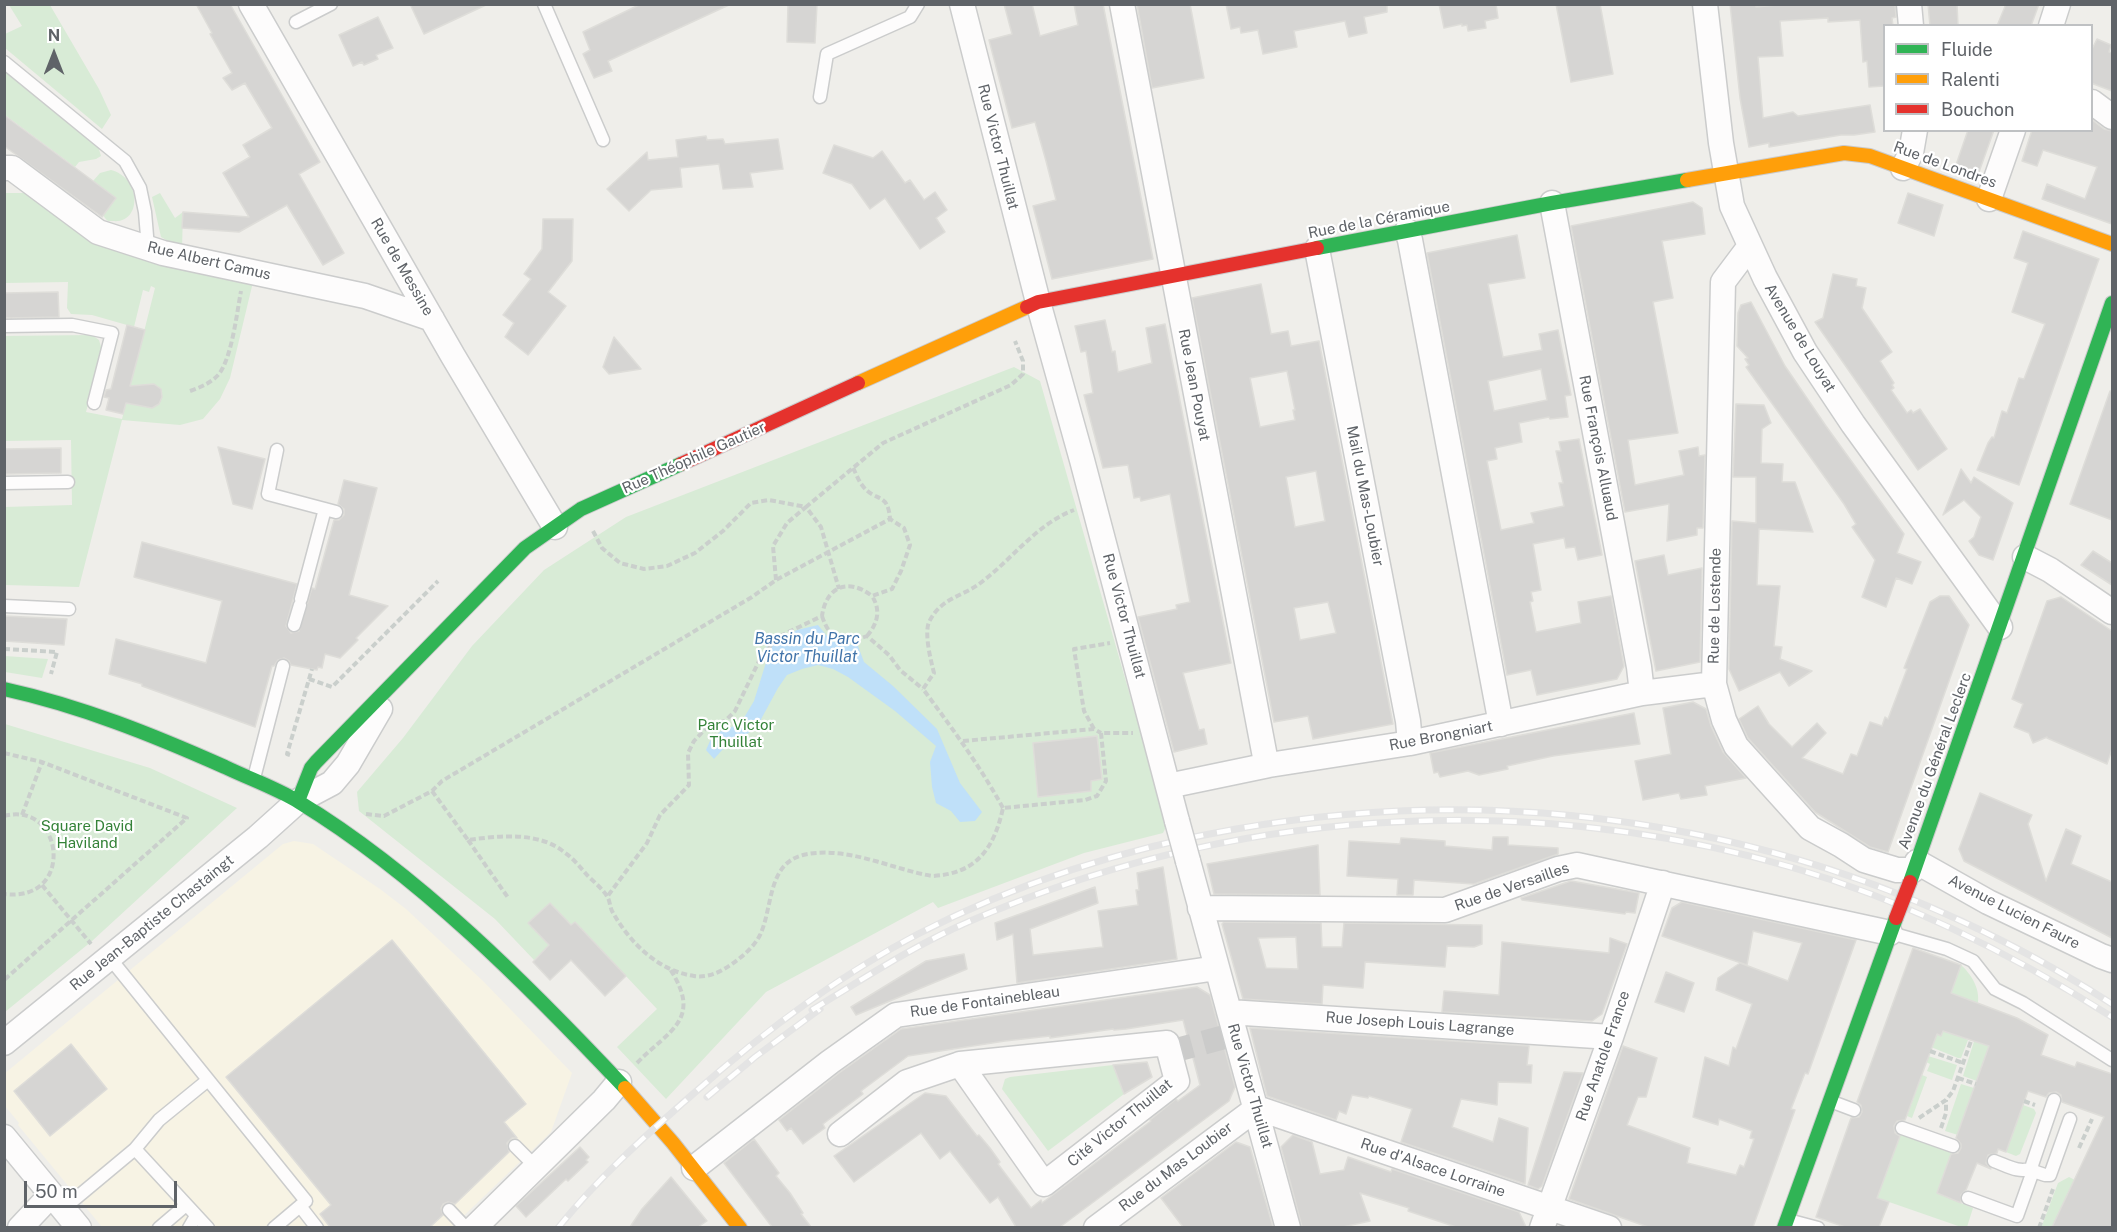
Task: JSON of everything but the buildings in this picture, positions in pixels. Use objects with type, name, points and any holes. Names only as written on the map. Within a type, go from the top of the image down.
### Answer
[{"type":"street","name":"Rue de Messine","points":[[251,4],[432,319],[555,527]]},
{"type":"street","name":"Rue Victor Thuillat","points":[[962,4],[1038,302],[1288,1227]]},
{"type":"street","name":"Rue Jean Pouyat","points":[[1122,4],[1265,757],[1269,765]]},
{"type":"street","name":"Avenue de Louyat","points":[[1705,4],[1721,143],[1732,206],[1750,246],[1805,352],[1853,424],[2000,627]]},
{"type":"street","points":[[1909,4],[1911,24]]},
{"type":"street","points":[[2052,24],[2058,4]]},
{"type":"street","points":[[2093,103],[2112,117]]},
{"type":"street","points":[[1903,168],[1911,153],[1915,132]]},
{"type":"street","points":[[1989,199],[2012,132]]},
{"type":"street","name":"Rue de Londres","points":[[1726,173],[1844,153],[1870,156],[2112,244]]},
{"type":"street","name":"Rue Albert Camus","points":[[7,166],[98,232],[148,248],[365,296],[432,319]]},
{"type":"street","name":"Rue de la Céramique","points":[[1038,302],[1173,278],[1552,203],[1726,173]]},
{"type":"street","name":"Rue François Alluaud","points":[[1552,203],[1640,667],[1642,693]]},
{"type":"street","points":[[1407,231],[1500,724]]},
{"type":"street","name":"Rue de Lostende","points":[[1750,246],[1723,282],[1714,684],[1724,720],[1736,746],[1810,828],[1864,860],[1897,870],[1913,871]]},
{"type":"street","name":"Mail du Mas-Loubier","points":[[1317,249],[1408,721],[1410,743]]},
{"type":"street","name":"Rue Théophile Gautier","points":[[298,801],[332,783],[348,764],[396,681],[525,548],[581,509],[1038,302]]},
{"type":"street","name":"Avenue du Général Leclerc","points":[[1785,1224],[2108,330],[2112,303]]},
{"type":"street","points":[[2025,557],[2050,570],[2112,612]]},
{"type":"street","name":"Rue Brongniart","points":[[1168,786],[1269,765],[1410,743],[1642,693],[1714,684]]},
{"type":"street","points":[[4,689],[36,695],[114,720],[166,741],[298,801],[340,829],[417,886],[464,927],[545,1006],[619,1082],[694,1167],[740,1227]]},
{"type":"street","name":"Rue Jean-Baptiste Chastaingt","points":[[4,1042],[258,837],[298,801]]},
{"type":"street","name":"Rue de Versailles","points":[[1200,908],[1445,910],[1558,868],[1577,866],[1662,884],[1893,926]]},
{"type":"street","name":"Avenue Lucien Faure","points":[[1913,871],[1988,902],[2112,960]]},
{"type":"street","name":"Rue Anatole France","points":[[1545,1217],[1611,1037],[1662,884]]},
{"type":"street","name":"Rue de Fontainebleau","points":[[694,1167],[830,1062],[896,1016],[1217,968]]},
{"type":"street","name":"Rue Joseph Louis Lagrange","points":[[1229,1012],[1611,1037]]},
{"type":"street","name":"Cité Victor Thuillat","points":[[840,1134],[907,1082],[960,1064],[1167,1043],[1177,1081],[1044,1184],[960,1064]]},
{"type":"street","points":[[474,1227],[604,1100],[619,1082]]},
{"type":"street","name":"Rue d'Alsace Lorraine","points":[[1257,1108],[1468,1181],[1545,1217],[1609,1227]]},
{"type":"street","name":"Rue du Mas Loubier","points":[[1096,1227],[1257,1108]]},
{"type":"street","points":[[4,1137],[79,1227]]},
{"type":"street","points":[[20,1227],[57,1202]]},
{"type":"lane","points":[[296,22],[332,4]]},
{"type":"lane","points":[[544,4],[603,140]]},
{"type":"lane","points":[[820,97],[827,54],[910,17],[918,4]]},
{"type":"lane","points":[[4,62],[125,161],[140,188],[148,248]]},
{"type":"lane","points":[[4,326],[72,325],[112,333],[94,403]]},
{"type":"lane","points":[[277,450],[268,494],[331,511],[294,625]]},
{"type":"lane","points":[[4,483],[68,482]]},
{"type":"lane","points":[[4,606],[69,609]]},
{"type":"lane","points":[[254,781],[283,666]]},
{"type":"lane","points":[[1893,926],[1973,962],[1995,989],[2023,1003],[2112,1060]]},
{"type":"lane","points":[[107,959],[306,1201],[274,1227]]},
{"type":"lane","points":[[57,1202],[135,1149],[159,1120],[208,1080]]},
{"type":"lane","points":[[1829,1100],[1854,1110]]},
{"type":"lane","points":[[1968,1198],[2017,1216],[2054,1100]]},
{"type":"lane","points":[[1994,1161],[2019,1170],[2033,1169],[2050,1175],[2070,1119]]},
{"type":"lane","points":[[1906,1129],[1953,1146]]},
{"type":"lane","points":[[515,1146],[536,1167]]},
{"type":"lane","points":[[135,1149],[197,1218]]},
{"type":"lane","points":[[300,1206],[317,1227]]},
{"type":"lane","points":[[448,1210],[466,1227]]},
{"type":"lane","points":[[186,1224],[197,1218]]},
{"type":"lane","points":[[159,1227],[197,1218]]},
{"type":"lane","points":[[1785,1224],[1818,1227]]},
{"type":"path","points":[[190,391],[204,386],[219,373],[229,348],[244,270]]},
{"type":"path","points":[[776,580],[773,546],[787,523],[806,507],[883,443],[1011,385],[1023,374],[1023,362],[1005,317]]},
{"type":"path","points":[[853,468],[862,485],[873,495],[885,500],[889,507],[890,519]]},
{"type":"path","points":[[581,509],[602,548],[620,563],[644,569],[667,566],[695,553],[723,531],[751,503],[769,500],[806,507],[821,527],[839,588]]},
{"type":"path","points":[[923,689],[934,673],[929,655],[928,624],[941,605],[981,583],[1040,529],[1058,516],[1094,504]]},
{"type":"path","points":[[340,829],[352,813],[384,816],[432,791],[442,781],[752,597],[776,580],[890,519]]},
{"type":"path","points":[[872,596],[892,589],[910,545],[904,528],[890,519]]},
{"type":"path","points":[[309,680],[332,687],[438,581]]},
{"type":"path","points":[[844,586],[862,588],[876,602],[878,616],[874,628],[867,636],[852,641],[836,638],[825,628],[822,616],[824,602],[832,592],[839,588],[844,586]]},
{"type":"path","points":[[608,897],[647,843],[660,815],[689,785],[688,753],[694,741],[708,726],[725,721],[735,711],[759,662],[781,635],[822,616]]},
{"type":"path","points":[[468,840],[498,836],[521,837],[550,844],[564,851],[608,897],[610,909],[642,952],[670,969],[685,974],[708,976],[720,972],[739,959],[751,947],[760,934],[776,877],[794,859],[817,854],[839,854],[919,874],[947,875],[966,869],[977,861],[991,843],[998,831],[1003,808],[963,741],[923,689],[900,670],[889,655],[867,636]]},
{"type":"path","points":[[1130,639],[1074,649],[1084,711],[1094,729],[1101,734],[1126,734],[1154,729]]},
{"type":"path","points":[[4,649],[57,652]]},
{"type":"path","points":[[294,724],[312,669]]},
{"type":"path","points":[[963,741],[1094,729]]},
{"type":"path","points":[[1003,808],[1085,800],[1097,796],[1106,781],[1101,734]]},
{"type":"path","points":[[4,753],[42,762],[187,818],[4,980]]},
{"type":"path","points":[[22,815],[42,762]]},
{"type":"path","points":[[432,791],[509,899]]},
{"type":"path","points":[[4,816],[22,815],[34,819],[44,827],[53,844],[54,863],[50,875],[31,893],[17,896],[4,894]]},
{"type":"path","points":[[42,885],[107,959]]},
{"type":"path","points":[[619,1082],[668,1034],[683,1014],[685,1006],[683,999],[670,969]]},
{"type":"path","points":[[1906,1129],[1917,1118],[1946,1100],[1953,1091],[1971,1041]]},
{"type":"path","points":[[1930,1051],[1963,1063]]},
{"type":"path","points":[[1958,1078],[1976,1084]]},
{"type":"path","points":[[1937,1140],[1946,1113],[1946,1100]]},
{"type":"path","points":[[2039,1227],[2054,1185]]},
{"type":"shaded area","points":[[294,841],[313,844],[406,909],[483,981],[572,1073],[551,1132],[451,1228],[102,1227],[5,1106],[4,1074],[283,844]]},
{"type":"green space","points":[[9,5],[50,5],[99,89],[111,115],[102,129],[5,48],[5,34],[22,26]]},
{"type":"green space","points":[[4,70],[98,146],[101,156],[79,162],[75,167],[5,115]]},
{"type":"green space","points":[[111,170],[121,175],[133,190],[133,208],[123,220],[107,220],[96,195],[93,181],[100,173]]},
{"type":"green space","points":[[5,193],[26,193],[106,248],[253,282],[230,378],[220,399],[203,419],[180,425],[122,420],[79,587],[5,585],[5,507],[72,505],[71,440],[5,441],[5,336],[92,335],[99,340],[102,350],[86,412],[122,419],[155,288],[151,286],[149,292],[143,290],[134,327],[92,315],[71,314],[67,308],[68,282],[5,283]]},
{"type":"green space","points":[[160,193],[175,218],[183,212],[182,249],[161,237],[152,197]]},
{"type":"green space","name":"Parc Victor Thuillat","points":[[1014,367],[1040,381],[1167,825],[1163,833],[1084,853],[938,908],[933,902],[766,992],[666,1099],[617,1047],[657,1009],[575,922],[534,960],[495,919],[359,811],[357,792],[403,738],[472,646],[544,570],[626,517]]},
{"type":"green space","points":[[5,656],[48,659],[42,678],[5,672]]},
{"type":"green space","name":"Square David Haviland","points":[[5,724],[150,768],[237,808],[92,941],[5,1012]]},
{"type":"green space","points":[[1961,965],[1974,982],[1978,992],[1978,1003],[1969,1000],[1956,1035],[1968,1040],[1961,1058],[1958,1058],[1931,1047]]},
{"type":"green space","points":[[1978,1029],[1994,1034],[1977,1081],[1963,1076]]},
{"type":"green space","points":[[1928,1056],[1957,1065],[1952,1080],[1927,1071],[1930,1064],[1926,1062]]},
{"type":"green space","points":[[1113,1065],[1124,1094],[1048,1151],[1002,1089],[1005,1079],[1010,1077]]},
{"type":"green space","points":[[1922,1075],[1927,1077],[1912,1118],[1907,1116]]},
{"type":"green space","points":[[1961,1084],[1974,1088],[1958,1135],[1945,1131]]},
{"type":"green space","points":[[2023,1105],[2034,1109],[2036,1113],[2020,1154],[2016,1156],[2006,1152]]},
{"type":"green space","points":[[1900,1134],[1952,1153],[1937,1193],[1973,1208],[1967,1227],[1961,1227],[1869,1195],[1886,1173]]},
{"type":"green space","points":[[2069,1177],[2075,1180],[2052,1227],[2041,1228],[2058,1183]]},
{"type":"water","name":"Bassin du Parc Victor Thuillat","points":[[818,625],[831,641],[858,646],[864,662],[893,686],[937,729],[960,783],[982,812],[975,821],[960,822],[951,811],[936,803],[930,762],[936,746],[895,711],[848,677],[833,669],[818,665],[787,675],[759,723],[750,732],[723,749],[714,759],[706,750],[710,741],[721,731],[734,726],[745,716],[754,701],[768,656],[765,639],[779,634],[784,637],[797,630]]},
{"type":"tunnel","points":[[1169,1052],[1236,1034]]},
{"type":"railway","points":[[558,1228],[622,1158],[719,1072],[772,1028],[829,988],[888,951],[956,916],[1033,883],[1154,846],[1236,829],[1351,814],[1465,810],[1579,816],[1691,833],[1801,861],[1908,898],[2012,946],[2112,1004]]},
{"type":"railway","points":[[812,1010],[908,952],[968,922],[1067,884],[1168,855],[1271,834],[1376,823],[1481,821],[1587,827],[1691,843],[1794,868],[1836,881],[1918,913],[1998,951],[2112,1017]]},
{"type":"railway","points":[[707,1097],[755,1057],[820,1009]]},
{"type":"traffic: fast","points":[[1317,248],[1687,180]]},
{"type":"traffic: fast","points":[[1910,882],[2112,303]]},
{"type":"traffic: fast","points":[[298,801],[311,768],[316,762],[525,548],[581,509],[681,464]]},
{"type":"traffic: fast","points":[[4,689],[61,704],[144,733],[198,755],[299,802],[344,831],[430,898],[511,972],[625,1088]]},
{"type":"traffic: fast","points":[[1784,1228],[1896,918]]},
{"type":"traffic: slow","points":[[1687,180],[1844,153],[1870,156],[2112,244]]},
{"type":"traffic: slow","points":[[858,383],[1027,307]]},
{"type":"traffic: slow","points":[[625,1088],[673,1143],[740,1228]]},
{"type":"traffic: jam","points":[[1027,307],[1038,302],[1317,248]]},
{"type":"traffic: jam","points":[[681,464],[858,383]]},
{"type":"traffic: jam","points":[[1896,918],[1910,882]]}]
